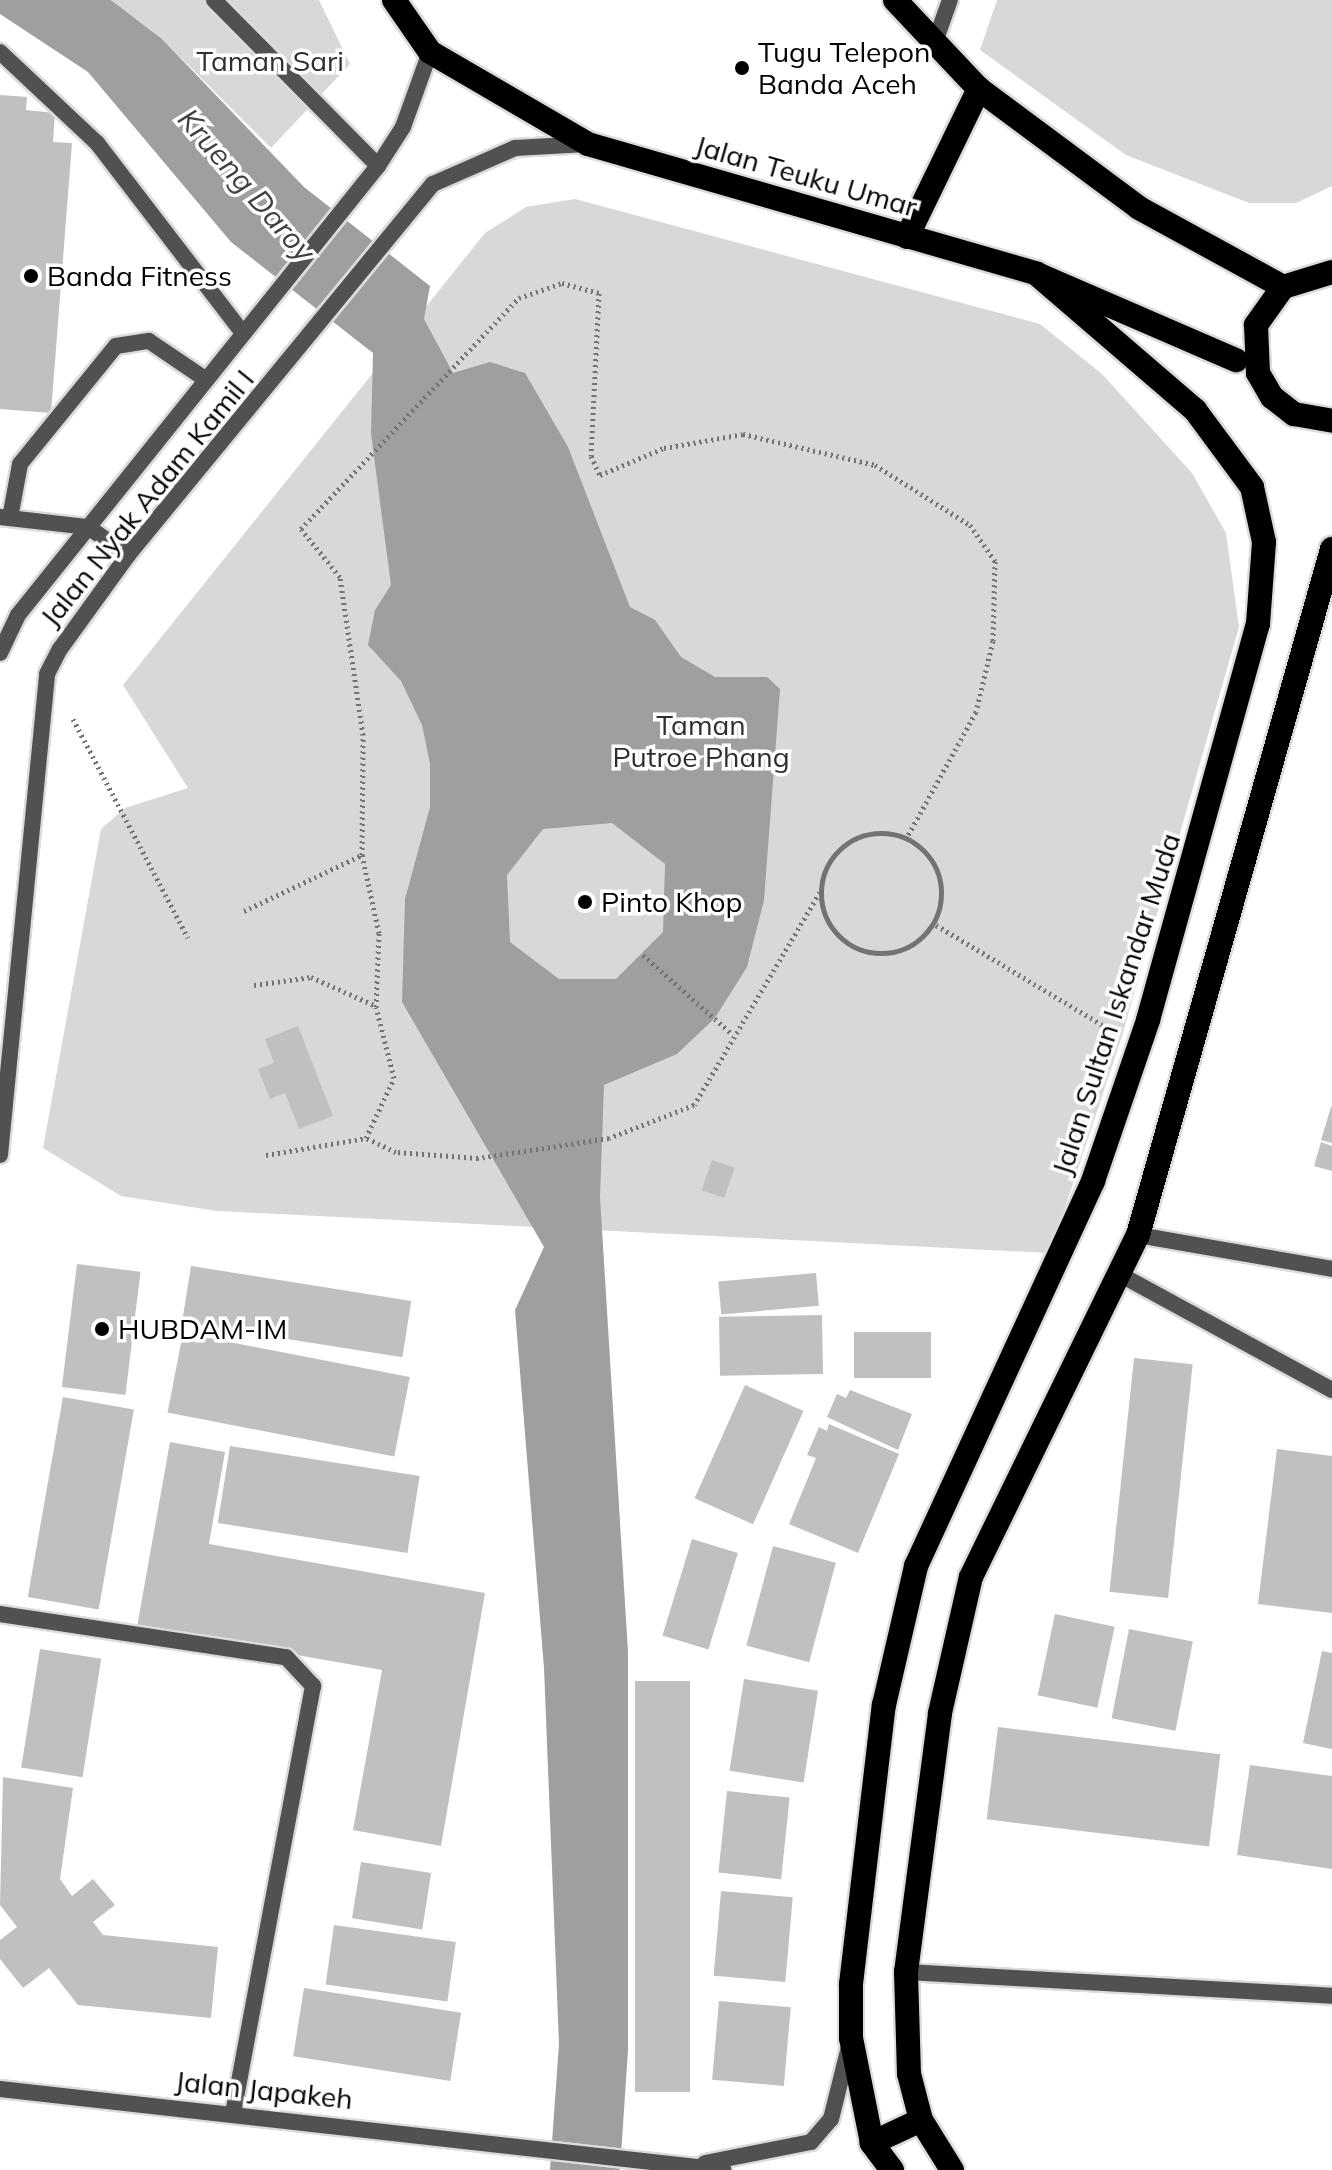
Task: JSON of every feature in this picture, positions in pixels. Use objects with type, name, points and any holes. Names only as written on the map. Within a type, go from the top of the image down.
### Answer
[{"type":"highway","name":"Jalan Teuku Umar","points":[[394,0],[430,52],[588,144],[1037,274],[1236,360]]},
{"type":"highway","points":[[895,0],[936,39],[979,89],[1139,208],[1283,287]]},
{"type":"highway","points":[[907,237],[979,89]]},
{"type":"highway","points":[[1328,265],[1283,287],[1256,325],[1258,373],[1294,414],[1332,421]]},
{"type":"highway","name":"Jalan Sultan Iskandar Muda","points":[[872,2143],[851,2038],[884,1705],[916,1566],[1093,1181],[1148,1020],[1258,624],[1264,542],[1252,487],[1195,410],[1037,274]]},
{"type":"highway","points":[[952,2170],[921,2120],[909,2074],[906,1972],[940,1713],[971,1577],[1138,1235],[1332,549]]},
{"type":"highway","points":[[892,2170],[872,2143],[921,2120]]},
{"type":"street","points":[[214,0],[378,166]]},
{"type":"street","points":[[936,39],[950,0]]},
{"type":"street","points":[[0,52],[97,143],[243,333]]},
{"type":"street","name":"Jalan Nyak Adam Kamil I","points":[[0,653],[18,615],[378,166],[403,127],[430,52]]},
{"type":"street","name":"Jalan Nyak Adam Kamil I","points":[[0,1155],[47,674],[128,555],[276,379],[433,184],[471,162],[515,148],[588,144]]},
{"type":"street","points":[[128,555],[88,527],[5,517],[20,464],[116,346],[149,341],[205,379]]},
{"type":"street","points":[[1138,1235],[1332,1269]]},
{"type":"street","points":[[1121,1275],[1332,1390]]},
{"type":"street","points":[[0,1614],[286,1657],[313,1686],[233,2113]]},
{"type":"street","points":[[906,1972],[1332,1996]]},
{"type":"street","points":[[703,2164],[811,2142],[831,2119],[851,2038]]},
{"type":"street","name":"Jalan Japakeh","points":[[0,2089],[703,2164]]},
{"type":"street","points":[[703,2164],[723,2170]]},
{"type":"path","points":[[366,1138],[394,1078],[376,1007],[379,933],[362,855],[363,735],[340,577],[301,529],[469,358],[519,298],[562,283],[599,293],[591,456],[600,475],[664,448],[743,434],[875,465],[970,525],[995,561],[993,641],[976,712],[906,839]]},
{"type":"path","points":[[47,674],[125,808],[188,938]]},
{"type":"path","points":[[266,1155],[366,1138],[396,1152],[478,1158],[609,1138],[694,1105],[733,1035],[771,984],[820,892],[829,864],[849,842],[887,833],[906,839],[934,866],[936,925]]},
{"type":"path","points":[[244,911],[362,855]]},
{"type":"path","points":[[820,892],[832,930],[864,951],[903,949],[936,925]]},
{"type":"path","points":[[936,925],[1122,1036]]},
{"type":"path","points":[[643,955],[733,1035]]},
{"type":"path","points":[[254,985],[311,977],[376,1007]]},
{"type":"green space","name":"Taman Sari","points":[[111,0],[319,0],[350,64],[271,148],[162,39]]},
{"type":"green space","points":[[997,0],[1332,0],[1332,186],[1296,203],[1249,203],[1126,155],[980,50]]},
{"type":"green space","name":"Taman Putroe Phang","points":[[575,199],[1040,324],[1102,374],[1192,473],[1226,533],[1239,627],[1122,1036],[1050,1253],[217,1211],[121,1196],[43,1148],[101,829],[125,808],[188,788],[123,685],[485,233],[526,207]]},
{"type":"water","name":"Krueng Daroy","points":[[0,0],[111,0],[162,39],[304,187],[430,286],[424,319],[453,373],[490,362],[525,373],[568,447],[630,607],[655,620],[681,657],[715,677],[767,677],[780,689],[764,900],[747,967],[715,1018],[677,1054],[604,1085],[600,1197],[628,1652],[628,2050],[620,2170],[550,2170],[559,2044],[544,1668],[515,1310],[544,1247],[402,1002],[405,899],[430,807],[430,764],[422,725],[401,681],[368,645],[375,610],[391,585],[371,434],[373,353],[231,242],[88,72],[0,14]],"holes":[[[612,823],[665,864],[663,932],[616,979],[559,979],[510,942],[507,875],[543,829]]]},
{"type":"building","name":"Banda Fitness","points":[[0,95],[27,97],[26,110],[55,113],[53,142],[72,143],[51,413],[0,409]]},
{"type":"building","points":[[298,1026],[333,1116],[299,1129],[285,1093],[270,1099],[258,1069],[274,1063],[265,1039]]},
{"type":"building","points":[[1332,1107],[1332,1143],[1321,1140]]},
{"type":"building","points":[[1321,1142],[1332,1146],[1332,1171],[1314,1166]]},
{"type":"building","points":[[712,1160],[735,1168],[724,1198],[702,1190]]},
{"type":"building","name":"HUBDAM-IM","points":[[77,1264],[141,1272],[125,1395],[62,1387]]},
{"type":"building","points":[[191,1266],[411,1301],[402,1357],[182,1322]]},
{"type":"building","points":[[816,1273],[819,1306],[721,1314],[718,1282]]},
{"type":"building","points":[[822,1315],[823,1374],[720,1376],[719,1317]]},
{"type":"building","points":[[854,1332],[931,1332],[931,1378],[854,1378]]},
{"type":"building","points":[[183,1333],[410,1377],[394,1457],[168,1413]]},
{"type":"building","points":[[1134,1358],[1193,1364],[1168,1598],[1109,1592]]},
{"type":"building","points":[[745,1385],[803,1411],[753,1524],[695,1498]]},
{"type":"building","points":[[850,1390],[912,1414],[898,1450],[827,1417],[837,1394],[846,1398]]},
{"type":"building","points":[[63,1397],[134,1410],[99,1609],[28,1597]]},
{"type":"building","points":[[829,1424],[899,1454],[858,1553],[789,1524],[816,1458],[807,1455],[819,1427],[827,1431]]},
{"type":"building","points":[[170,1442],[225,1452],[209,1544],[485,1593],[441,1846],[353,1830],[382,1670],[137,1627]]},
{"type":"building","points":[[230,1446],[420,1476],[407,1553],[218,1523]]},
{"type":"building","points":[[1277,1449],[1332,1456],[1332,1613],[1258,1604]]},
{"type":"building","points":[[692,1539],[738,1553],[708,1650],[662,1636]]},
{"type":"building","points":[[773,1546],[836,1563],[809,1662],[746,1645]]},
{"type":"building","points":[[1055,1614],[1115,1627],[1097,1708],[1038,1695]]},
{"type":"building","points":[[1129,1629],[1193,1641],[1175,1731],[1112,1718]]},
{"type":"building","points":[[40,1649],[101,1659],[82,1777],[21,1768]]},
{"type":"building","points":[[1322,1651],[1332,1653],[1332,1749],[1303,1743]]},
{"type":"building","points":[[744,1679],[818,1691],[804,1783],[729,1771]]},
{"type":"building","points":[[635,1681],[690,1681],[690,2092],[635,2092]]},
{"type":"building","points":[[998,1727],[1220,1754],[1209,1847],[987,1819]]},
{"type":"building","points":[[1250,1765],[1332,1776],[1332,1869],[1237,1855]]},
{"type":"building","points":[[3,1777],[73,1788],[60,1879],[72,1896],[93,1879],[115,1905],[93,1922],[103,1935],[218,1947],[211,2018],[78,2005],[49,1968],[23,1988],[0,1959],[0,1940],[17,1927],[0,1905]]},
{"type":"building","points":[[727,1791],[790,1798],[781,1879],[718,1873]]},
{"type":"building","points":[[361,1862],[431,1873],[422,1929],[352,1918]]},
{"type":"building","points":[[721,1891],[793,1897],[785,1982],[714,1976]]},
{"type":"building","points":[[334,1925],[456,1942],[447,2002],[326,1984]]},
{"type":"building","points":[[304,1988],[461,2013],[450,2081],[293,2056]]},
{"type":"building","points":[[719,2001],[791,2007],[784,2086],[712,2080]]},
{"type":"place","name":"Tugu Telepon Banda Aceh","points":[[742,68]]},
{"type":"place","name":"Banda Fitness","points":[[31,276]]},
{"type":"place","name":"Pinto Khop","points":[[585,902]]},
{"type":"place","name":"HUBDAM-IM","points":[[102,1329]]}]
